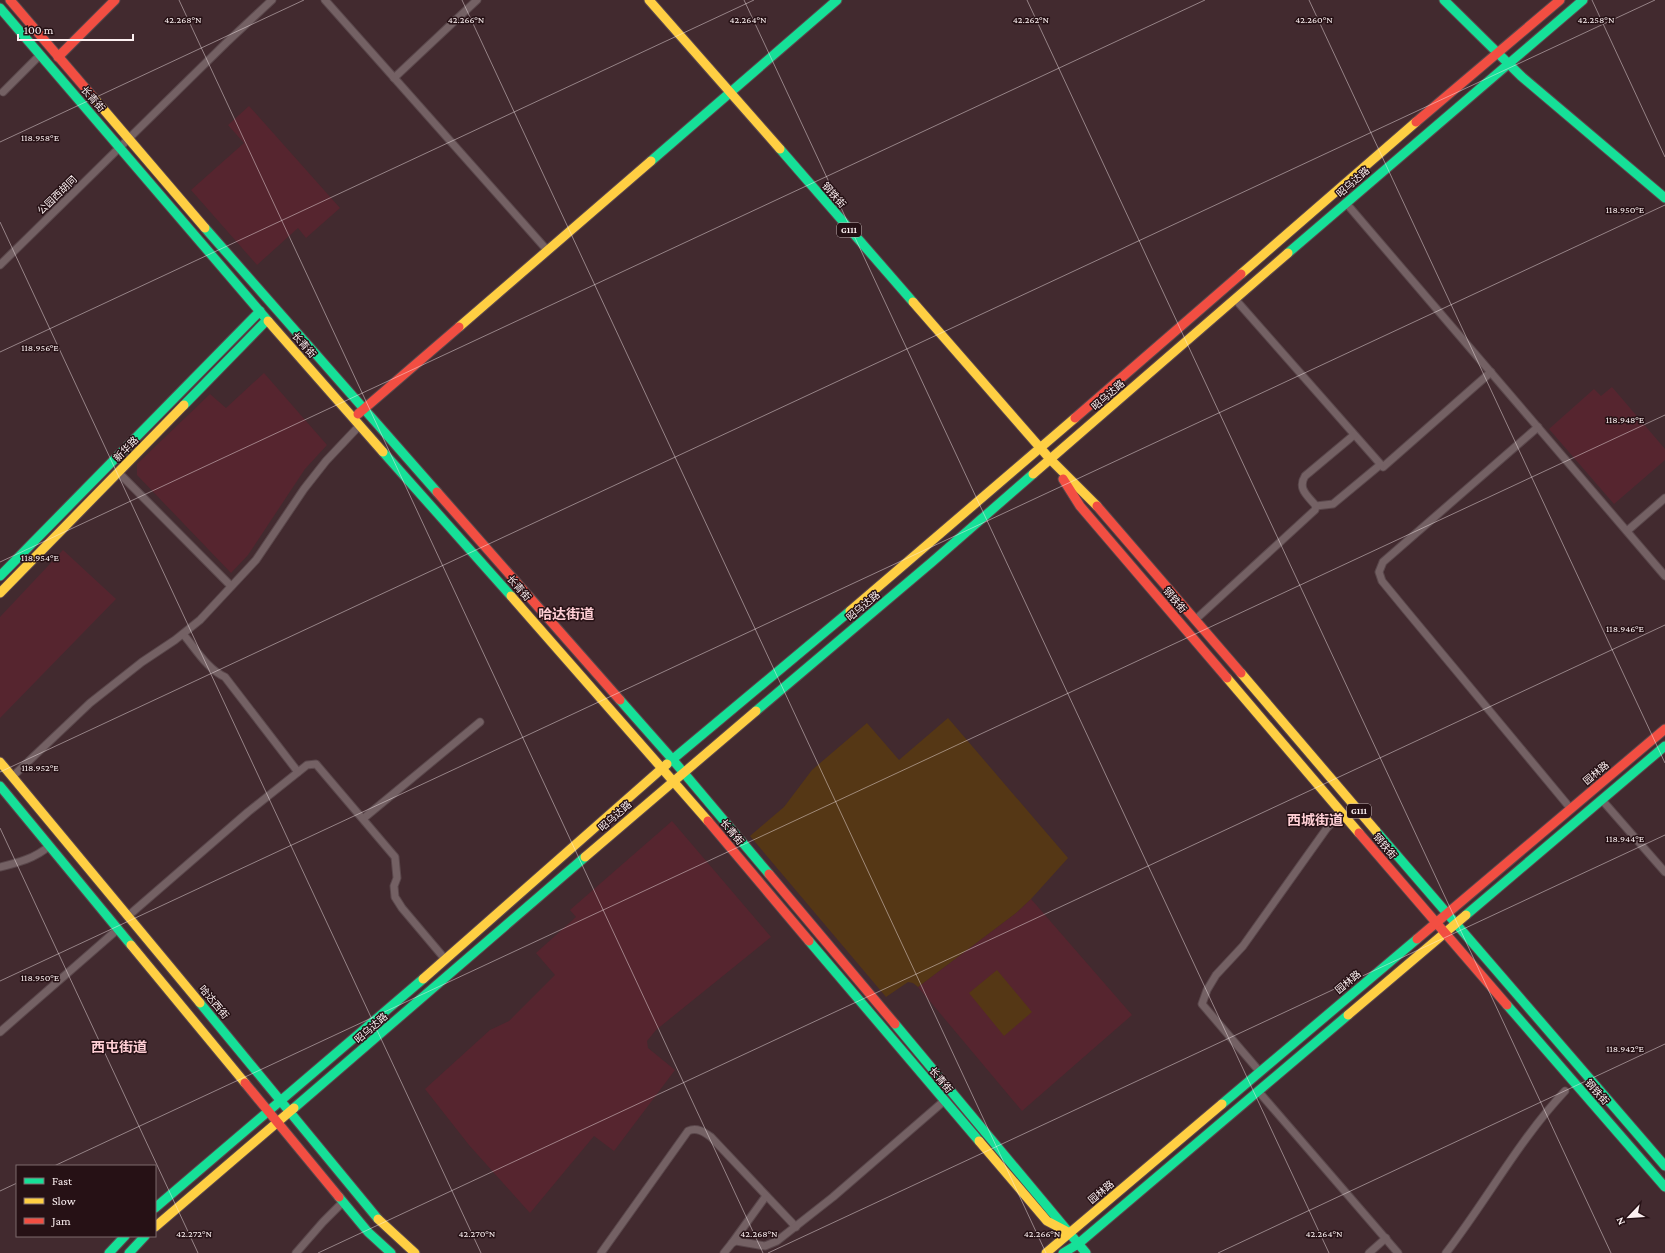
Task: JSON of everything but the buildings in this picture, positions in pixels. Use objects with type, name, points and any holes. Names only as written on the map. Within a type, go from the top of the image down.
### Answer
[{"type":"main road","name":"长青街","points":[[10,0],[273,308],[673,760],[1086,1253]]},
{"type":"main road","points":[[58,56],[115,0]]},
{"type":"main road","name":"钢铁街","points":[[649,0],[1050,459],[1090,498],[1665,1166]]},
{"type":"main road","points":[[354,418],[837,0]]},
{"type":"main road","points":[[1444,0],[1508,64],[1665,198]]},
{"type":"main road","name":"昭乌达路","points":[[156,1207],[445,959],[663,768],[922,551],[1560,0]]},
{"type":"main road","name":"昭乌达路","points":[[156,1226],[673,780],[932,562],[1346,202],[1583,0]]},
{"type":"main road","name":"长青街","points":[[0,8],[267,320],[663,768],[1047,1221],[1069,1233]]},
{"type":"main road","name":"新华路","points":[[0,576],[260,311]]},
{"type":"main road","name":"新华路","points":[[0,593],[267,320]]},
{"type":"main road","name":"钢铁街","points":[[1050,459],[1080,506],[1445,934],[1665,1187]]},
{"type":"main road","name":"园林路","points":[[1046,1253],[1665,729]]},
{"type":"main road","points":[[1063,1253],[1078,1244],[1259,1092],[1665,746]]},
{"type":"main road","name":"哈达西街","points":[[0,762],[378,1219],[415,1253]]},
{"type":"main road","points":[[0,786],[368,1232],[391,1253]]},
{"type":"main road","points":[[109,1253],[123,1237]]},
{"type":"main road","points":[[129,1253],[144,1237]]},
{"type":"street","name":"公园西胡同","points":[[0,265],[226,43],[272,0]]},
{"type":"street","points":[[325,0],[547,250]]},
{"type":"street","points":[[394,78],[477,0]]},
{"type":"street","points":[[3,92],[40,55]]},
{"type":"street","points":[[1346,202],[1665,576]]},
{"type":"street","points":[[1235,299],[1383,467],[1491,372]]},
{"type":"street","points":[[12,777],[90,703],[142,662],[183,634],[200,620],[256,560],[304,489],[326,461],[360,425]]},
{"type":"street","points":[[1538,427],[1383,562],[1379,572],[1382,581],[1404,609],[1571,808]]},
{"type":"street","points":[[1316,506],[1301,488],[1301,482],[1304,476],[1354,435]]},
{"type":"street","points":[[1316,506],[1334,504],[1380,464]]},
{"type":"street","points":[[118,472],[231,586]]},
{"type":"street","points":[[1627,531],[1665,498]]},
{"type":"street","points":[[1195,620],[1315,510],[1316,506]]},
{"type":"street","points":[[183,634],[210,668],[225,677],[298,772]]},
{"type":"street","points":[[364,818],[443,751],[480,722]]},
{"type":"street","points":[[128,916],[248,812],[307,765],[316,764],[364,818],[395,857],[397,878],[394,886],[395,897],[402,908],[445,959]]},
{"type":"street","points":[[1602,800],[1665,872]]},
{"type":"street","points":[[1260,1072],[1202,1004],[1207,990],[1216,975],[1243,946],[1327,828],[1341,812]]},
{"type":"street","points":[[0,867],[42,853],[50,846]]},
{"type":"street","points":[[0,1032],[118,929]]},
{"type":"street","points":[[1446,1253],[1524,1140],[1547,1110],[1565,1091]]},
{"type":"street","points":[[1259,1092],[1398,1253]]},
{"type":"street","points":[[732,1243],[736,1241],[765,1246],[777,1242],[833,1198],[944,1101]]},
{"type":"street","points":[[601,1253],[688,1131],[693,1129],[704,1132],[711,1137],[796,1227]]},
{"type":"street","points":[[724,1253],[766,1196]]},
{"type":"street","points":[[296,1253],[343,1202]]},
{"type":"street","points":[[1369,1253],[1386,1238]]},
{"type":"shaded area","points":[[249,106],[340,208],[306,238],[298,228],[257,265],[191,190],[244,143],[228,125]]},
{"type":"shaded area","points":[[264,373],[327,445],[305,469],[248,555],[231,573],[137,475],[137,464],[210,394],[226,408]]},
{"type":"shaded area","points":[[1612,387],[1665,449],[1665,460],[1614,504],[1549,429],[1594,389],[1601,396]]},
{"type":"shaded area","points":[[63,550],[116,599],[0,718],[0,617]]},
{"type":"shaded area","points":[[948,718],[1068,858],[1031,899],[1016,913],[918,987],[913,983],[908,982],[886,997],[750,836],[784,807],[812,770],[867,723],[899,760]]},
{"type":"shaded area","points":[[672,821],[771,937],[656,1030],[647,1041],[648,1048],[675,1070],[614,1151],[594,1136],[530,1213],[469,1145],[425,1089],[490,1030],[509,1021],[555,975],[536,953],[576,917],[570,910]]},
{"type":"shaded area","points":[[1031,899],[1132,1015],[1022,1111],[918,987],[1016,913]]},
{"type":"shaded area","points":[[997,970],[1032,1012],[1004,1036],[969,993]]},
{"type":"traffic: fast","points":[[651,161],[837,0]]},
{"type":"traffic: fast","points":[[1444,0],[1521,76],[1665,198]]},
{"type":"traffic: fast","points":[[1288,253],[1583,0]]},
{"type":"traffic: fast","points":[[0,8],[268,321]]},
{"type":"traffic: fast","points":[[780,149],[913,302]]},
{"type":"traffic: fast","points":[[205,228],[437,492]]},
{"type":"traffic: fast","points":[[0,576],[260,311]]},
{"type":"traffic: fast","points":[[184,405],[267,320]]},
{"type":"traffic: fast","points":[[383,452],[511,596]]},
{"type":"traffic: fast","points":[[756,711],[932,562],[1033,474]]},
{"type":"traffic: fast","points":[[667,764],[850,611]]},
{"type":"traffic: fast","points":[[620,700],[673,760],[769,874]]},
{"type":"traffic: fast","points":[[1466,915],[1665,746]]},
{"type":"traffic: fast","points":[[0,786],[131,945]]},
{"type":"traffic: fast","points":[[1376,831],[1665,1166]]},
{"type":"traffic: fast","points":[[294,1108],[585,857]]},
{"type":"traffic: fast","points":[[1222,1104],[1417,939]]},
{"type":"traffic: fast","points":[[809,941],[979,1141]]},
{"type":"traffic: fast","points":[[156,1207],[423,979]]},
{"type":"traffic: fast","points":[[200,1003],[378,1219]]},
{"type":"traffic: fast","points":[[1507,1005],[1665,1187]]},
{"type":"traffic: fast","points":[[1063,1253],[1078,1244],[1348,1015]]},
{"type":"traffic: fast","points":[[895,1024],[1086,1253]]},
{"type":"traffic: fast","points":[[339,1197],[368,1232],[391,1253]]},
{"type":"traffic: fast","points":[[109,1253],[124,1237]]},
{"type":"traffic: fast","points":[[129,1253],[144,1237]]},
{"type":"traffic: slow","points":[[649,0],[780,149]]},
{"type":"traffic: slow","points":[[93,97],[205,228]]},
{"type":"traffic: slow","points":[[1241,274],[1416,122]]},
{"type":"traffic: slow","points":[[459,327],[651,161]]},
{"type":"traffic: slow","points":[[1033,474],[1288,253]]},
{"type":"traffic: slow","points":[[913,302],[1050,459],[1097,506]]},
{"type":"traffic: slow","points":[[268,321],[383,452]]},
{"type":"traffic: slow","points":[[0,593],[184,405]]},
{"type":"traffic: slow","points":[[850,611],[1075,418]]},
{"type":"traffic: slow","points":[[511,596],[708,821]]},
{"type":"traffic: slow","points":[[1241,673],[1376,831]]},
{"type":"traffic: slow","points":[[1227,678],[1359,833]]},
{"type":"traffic: slow","points":[[585,857],[756,711]]},
{"type":"traffic: slow","points":[[0,762],[200,1003]]},
{"type":"traffic: slow","points":[[423,979],[667,764]]},
{"type":"traffic: slow","points":[[1348,1015],[1466,915]]},
{"type":"traffic: slow","points":[[131,945],[245,1083]]},
{"type":"traffic: slow","points":[[1046,1253],[1222,1104]]},
{"type":"traffic: slow","points":[[156,1226],[294,1108]]},
{"type":"traffic: slow","points":[[979,1141],[1047,1221],[1066,1231]]},
{"type":"traffic: slow","points":[[378,1219],[415,1253]]},
{"type":"traffic: jam","points":[[10,0],[93,97]]},
{"type":"traffic: jam","points":[[58,57],[115,0]]},
{"type":"traffic: jam","points":[[1416,122],[1560,0]]},
{"type":"traffic: jam","points":[[1075,418],[1241,274]]},
{"type":"traffic: jam","points":[[358,414],[459,327]]},
{"type":"traffic: jam","points":[[1063,479],[1080,506],[1227,678]]},
{"type":"traffic: jam","points":[[437,492],[620,700]]},
{"type":"traffic: jam","points":[[1097,506],[1241,673]]},
{"type":"traffic: jam","points":[[1417,939],[1665,729]]},
{"type":"traffic: jam","points":[[708,821],[809,941]]},
{"type":"traffic: jam","points":[[1359,833],[1507,1005]]},
{"type":"traffic: jam","points":[[769,874],[895,1024]]},
{"type":"traffic: jam","points":[[245,1083],[339,1197]]},
{"type":"district","name":"哈达街道","points":[[566,614]]},
{"type":"district","name":"西城街道","points":[[1315,820]]},
{"type":"district","name":"西屯街道","points":[[119,1047]]}]
